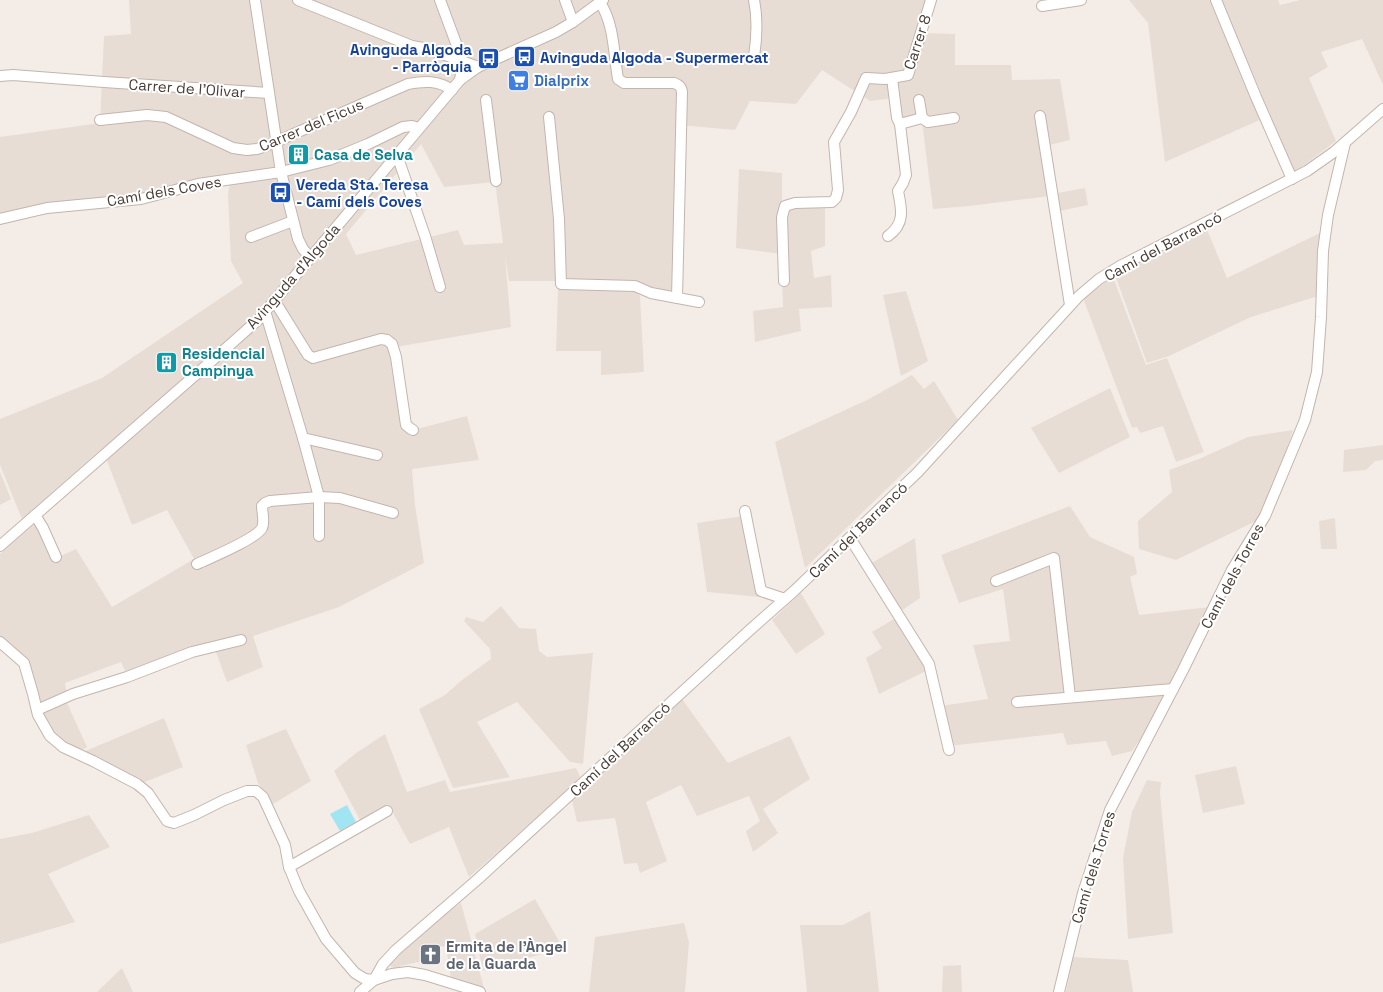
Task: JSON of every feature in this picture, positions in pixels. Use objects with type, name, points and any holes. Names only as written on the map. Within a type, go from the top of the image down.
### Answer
[{"type":"street","points":[[255,0],[281,172],[292,221],[298,239],[310,257]]},
{"type":"street","points":[[298,0],[412,46],[429,49],[478,67]]},
{"type":"street","points":[[440,0],[463,62],[460,80]]},
{"type":"street","points":[[565,0],[573,22]]},
{"type":"street","points":[[754,0],[757,14],[757,37],[754,57]]},
{"type":"street","name":"Carrer 8","points":[[784,281],[782,217],[785,206],[795,203],[832,202],[836,198],[838,190],[834,142],[852,112],[866,78],[885,79],[908,75],[931,0]]},
{"type":"street","points":[[1042,6],[1081,0]]},
{"type":"street","points":[[1216,0],[1292,179]]},
{"type":"street","points":[[602,1],[609,22],[618,79],[620,82],[674,83],[679,85],[681,88],[677,298]]},
{"type":"street","name":"Avinguda d'Algoda","points":[[0,546],[232,343],[265,311],[460,80],[478,67],[535,43],[573,22],[602,1]]},
{"type":"street","name":"Carrer de l'Olivar","points":[[0,76],[13,75],[269,93]]},
{"type":"street","points":[[888,236],[895,230],[901,218],[901,204],[898,191],[906,175],[900,124],[897,118],[892,78]]},
{"type":"street","name":"Carrer del Ficus","points":[[100,120],[147,115],[166,117],[233,148],[257,149],[408,84],[435,82],[452,90]]},
{"type":"street","points":[[486,100],[496,181]]},
{"type":"street","points":[[919,100],[922,118],[928,122],[954,118]]},
{"type":"street","name":"Camí del Barrancó","points":[[360,992],[374,980],[383,964],[396,950],[478,878],[850,538],[918,472],[1070,305],[1099,279],[1120,266],[1307,171],[1345,143],[1383,109]]},
{"type":"street","points":[[1040,116],[1070,305]]},
{"type":"street","points":[[549,117],[559,219],[561,284],[635,286],[651,293],[699,302]]},
{"type":"street","points":[[900,124],[922,118]]},
{"type":"street","name":"Camí dels Coves","points":[[0,219],[47,208],[141,199],[198,184],[281,172],[329,160],[368,144],[403,127],[412,126],[419,128]]},
{"type":"street","name":"Camí dels Torres","points":[[1059,992],[1083,893],[1110,810],[1173,689],[1232,570],[1265,516],[1305,420],[1317,372],[1321,317],[1323,251],[1328,215],[1345,143]]},
{"type":"street","points":[[397,154],[425,236],[440,287]]},
{"type":"street","points":[[251,237],[292,221]]},
{"type":"street","points":[[274,300],[308,355],[313,358],[382,339],[387,340],[392,344],[396,357],[406,425],[413,430]]},
{"type":"street","points":[[265,311],[319,497],[319,536]]},
{"type":"street","points":[[303,438],[377,455]]},
{"type":"street","points":[[197,564],[254,535],[261,529],[263,524],[262,506],[270,501],[319,497],[340,498],[393,513]]},
{"type":"street","points":[[745,511],[760,591],[785,599]]},
{"type":"street","points":[[35,515],[43,528],[56,558]]},
{"type":"street","points":[[850,538],[928,664],[949,750]]},
{"type":"street","points":[[996,581],[1054,558],[1070,697]]},
{"type":"street","points":[[36,710],[74,694],[127,677],[192,652],[240,640]]},
{"type":"street","points":[[0,642],[24,663],[36,710],[50,736],[63,747],[94,761],[137,784],[148,793],[167,821],[174,823],[247,791],[256,791],[263,797],[285,845],[289,867],[299,891],[326,939],[355,973],[365,979],[374,980],[392,974],[408,972],[425,975],[480,992]]},
{"type":"street","points":[[1017,702],[1173,689]]},
{"type":"street","points":[[289,867],[387,811]]},
{"type":"shaded area","points":[[129,0],[932,0],[923,33],[955,34],[955,65],[1011,65],[1012,80],[1060,79],[1070,140],[1041,147],[1050,196],[933,209],[922,122],[898,125],[894,98],[870,101],[822,70],[796,104],[750,101],[735,130],[679,125],[674,296],[634,281],[509,281],[505,256],[511,327],[396,347],[392,357],[405,432],[467,416],[479,460],[412,469],[415,505],[424,563],[339,607],[253,636],[263,667],[227,682],[213,644],[126,673],[121,662],[65,683],[67,693],[38,706],[24,660],[0,639],[0,554],[37,522],[54,559],[76,549],[112,607],[194,559],[167,510],[132,525],[107,461],[100,450],[22,519],[0,465],[0,419],[102,378],[243,283],[231,261],[228,194],[231,176],[139,195],[0,214],[0,137],[100,123],[104,36],[131,34]],"holes":[[[421,144],[444,187],[495,182],[503,243],[464,245],[458,230],[356,255],[346,234]]]},
{"type":"shaded area","points":[[1129,0],[1211,0],[1262,119],[1165,162],[1148,23]]},
{"type":"shaded area","points":[[1221,0],[1278,0],[1280,5],[1300,0],[1383,0],[1383,85],[1362,39],[1321,52],[1328,67],[1309,78],[1336,141],[1295,172]]},
{"type":"shaded area","points":[[739,169],[782,173],[782,205],[825,204],[825,246],[811,251],[814,278],[831,275],[832,307],[799,309],[801,331],[755,342],[753,311],[783,307],[781,254],[736,248]]},
{"type":"shaded area","points":[[1085,188],[1088,205],[1060,211],[1058,193]]},
{"type":"shaded area","points":[[1206,227],[1227,278],[1320,233],[1318,296],[1251,317],[1169,356],[1147,363],[1115,275]]},
{"type":"shaded area","points":[[1113,277],[1146,365],[1167,358],[1204,452],[1176,462],[1163,426],[1140,433],[1137,427],[1132,428],[1083,298]]},
{"type":"shaded area","points":[[558,287],[635,289],[640,296],[644,372],[601,375],[601,351],[556,351]]},
{"type":"shaded area","points":[[906,291],[928,361],[901,376],[883,295]]},
{"type":"shaded area","points":[[912,375],[924,389],[934,381],[958,420],[805,568],[775,442],[867,400]]},
{"type":"shaded area","points":[[1110,388],[1130,437],[1059,473],[1031,428]]},
{"type":"shaded area","points":[[1293,430],[1276,482],[1258,520],[1176,560],[1139,549],[1138,521],[1172,492],[1169,470],[1199,459],[1248,437]]},
{"type":"shaded area","points":[[1383,445],[1383,460],[1375,461],[1366,470],[1343,472],[1344,450]]},
{"type":"shaded area","points":[[0,472],[11,499],[0,505]]},
{"type":"shaded area","points":[[1070,506],[1090,537],[1134,557],[1137,574],[1130,577],[1139,615],[1210,607],[1147,729],[1132,751],[1112,756],[1106,741],[1067,745],[1063,733],[949,746],[940,706],[988,699],[973,645],[1010,641],[1003,589],[959,603],[941,555]]},
{"type":"shaded area","points":[[743,516],[760,597],[707,592],[697,523]]},
{"type":"shaded area","points":[[1335,518],[1337,549],[1321,549],[1319,521]]},
{"type":"shaded area","points":[[915,538],[920,598],[898,613],[868,565]]},
{"type":"shaded area","points":[[801,593],[825,634],[796,654],[772,620]]},
{"type":"shaded area","points":[[501,606],[519,628],[536,629],[539,651],[547,657],[593,653],[583,764],[570,762],[517,702],[477,722],[510,777],[453,788],[419,709],[445,695],[462,680],[491,659],[490,649],[464,621],[466,617],[483,622]]},
{"type":"shaded area","points":[[899,616],[928,670],[879,694],[866,658],[882,648],[872,632]]},
{"type":"shaded area","points":[[682,699],[728,763],[790,736],[810,779],[763,809],[778,833],[753,852],[746,831],[760,821],[749,796],[697,816],[681,785],[646,802],[667,861],[640,873],[637,863],[624,864],[615,818],[577,822],[572,800]]},
{"type":"shaded area","points":[[66,701],[87,747],[84,749],[73,748],[57,738],[40,711]]},
{"type":"shaded area","points":[[164,718],[183,767],[142,783],[83,752]]},
{"type":"shaded area","points":[[286,729],[311,781],[273,804],[258,783],[246,745]]},
{"type":"shaded area","points":[[385,734],[407,792],[445,780],[450,792],[576,768],[581,779],[469,877],[449,827],[410,844],[388,804],[361,822],[334,771],[356,753]]},
{"type":"shaded area","points":[[1236,766],[1245,804],[1203,813],[1195,775]]},
{"type":"shaded area","points":[[1147,780],[1161,782],[1160,793],[1173,933],[1128,939],[1123,858],[1132,812]]},
{"type":"shaded area","points":[[89,815],[110,847],[48,874],[75,922],[0,944],[0,839],[32,833]]},
{"type":"shaded area","points":[[535,899],[563,948],[483,971],[475,934]]},
{"type":"shaded area","points":[[461,903],[484,988],[451,979],[446,946],[423,949],[423,961],[400,966],[397,970],[389,965],[437,919]]},
{"type":"shaded area","points":[[870,911],[879,992],[807,992],[800,925],[843,925]]},
{"type":"shaded area","points":[[684,923],[689,942],[685,992],[589,992],[595,937]]},
{"type":"shaded area","points":[[1073,957],[1128,960],[1133,992],[1066,992]]},
{"type":"shaded area","points":[[961,965],[962,992],[942,992],[943,966]]},
{"type":"shaded area","points":[[122,968],[133,992],[97,992]]},
{"type":"water","points":[[347,805],[356,822],[340,831],[330,814]]},
{"type":"place","name":"Avinguda Algoda - Supermercat","points":[[525,57]]},
{"type":"place","name":"Avinguda Algoda - Parròquia","points":[[488,58]]},
{"type":"place","name":"Dialprix","points":[[518,80]]},
{"type":"place","name":"Casa de Selva","points":[[299,154]]},
{"type":"place","name":"Vereda Sta. Teresa - Camí dels Coves","points":[[281,193]]},
{"type":"place","name":"Residencial Campinya","points":[[166,362]]},
{"type":"place","name":"Ermita de l'Àngel de la Guarda","points":[[430,955]]}]
